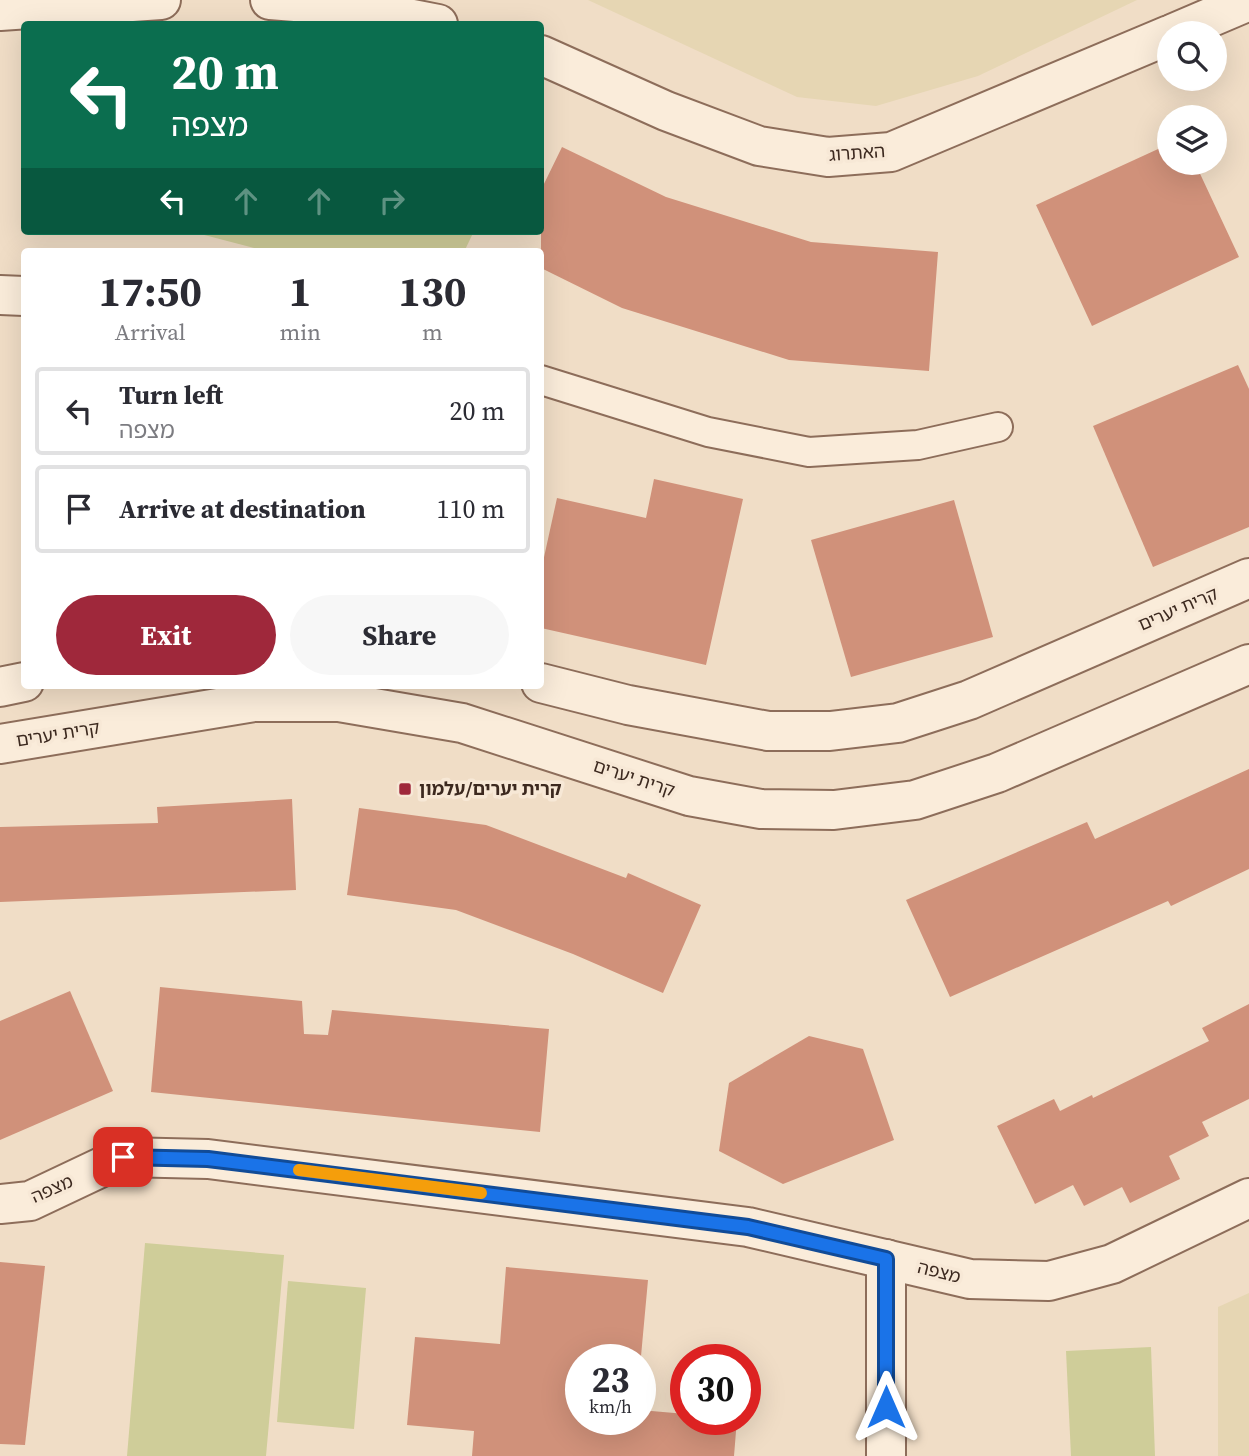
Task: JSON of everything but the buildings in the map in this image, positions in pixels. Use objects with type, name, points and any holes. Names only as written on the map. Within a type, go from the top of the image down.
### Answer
[{"type":"street","points":[[0,11],[162,0]]},
{"type":"street","points":[[270,0],[346,6],[423,21]]},
{"type":"street","points":[[1202,21],[1249,1]]},
{"type":"street","name":"האתרוג","points":[[544,56],[666,111],[759,146],[828,157],[891,152],[1157,40]]},
{"type":"street","points":[[0,295],[21,296]]},
{"type":"street","name":"קרית יערים","points":[[544,684],[628,705],[768,731],[830,731],[898,723],[969,700],[1249,578]]},
{"type":"street","name":"קרית יערים","points":[[0,744],[254,702],[339,702],[462,723],[690,796],[761,809],[834,810],[915,800],[997,773],[1249,664]]},
{"type":"street","points":[[0,687],[21,683]]},
{"type":"street","name":"מצפה","points":[[0,1205],[30,1201],[123,1157],[208,1159],[748,1227],[970,1279],[1049,1280],[1112,1264],[1249,1198]]},
{"type":"street","points":[[886,1259],[886,1456]]},
{"type":"lane","points":[[544,381],[708,432],[809,452],[918,445],[998,427]]},
{"type":"shaded area","points":[[588,0],[1137,0],[978,76],[876,106],[797,97]]},
{"type":"shaded area","points":[[204,235],[472,235],[466,248],[254,248]]},
{"type":"shaded area","points":[[145,1243],[284,1255],[266,1456],[127,1456]]},
{"type":"shaded area","points":[[288,1281],[366,1288],[354,1429],[277,1422]]},
{"type":"shaded area","points":[[1249,1293],[1249,1456],[1218,1456],[1218,1307]]},
{"type":"shaded area","points":[[1151,1347],[1155,1456],[1071,1456],[1066,1351]]},
{"type":"slow traffic","points":[[299,1170],[481,1193]]},
{"type":"place","name":"קרית יערים/עלמון","points":[[405,789]]},
{"type":"route","points":[[123,1157],[208,1159],[748,1227],[886,1259],[886,1407]]}]
